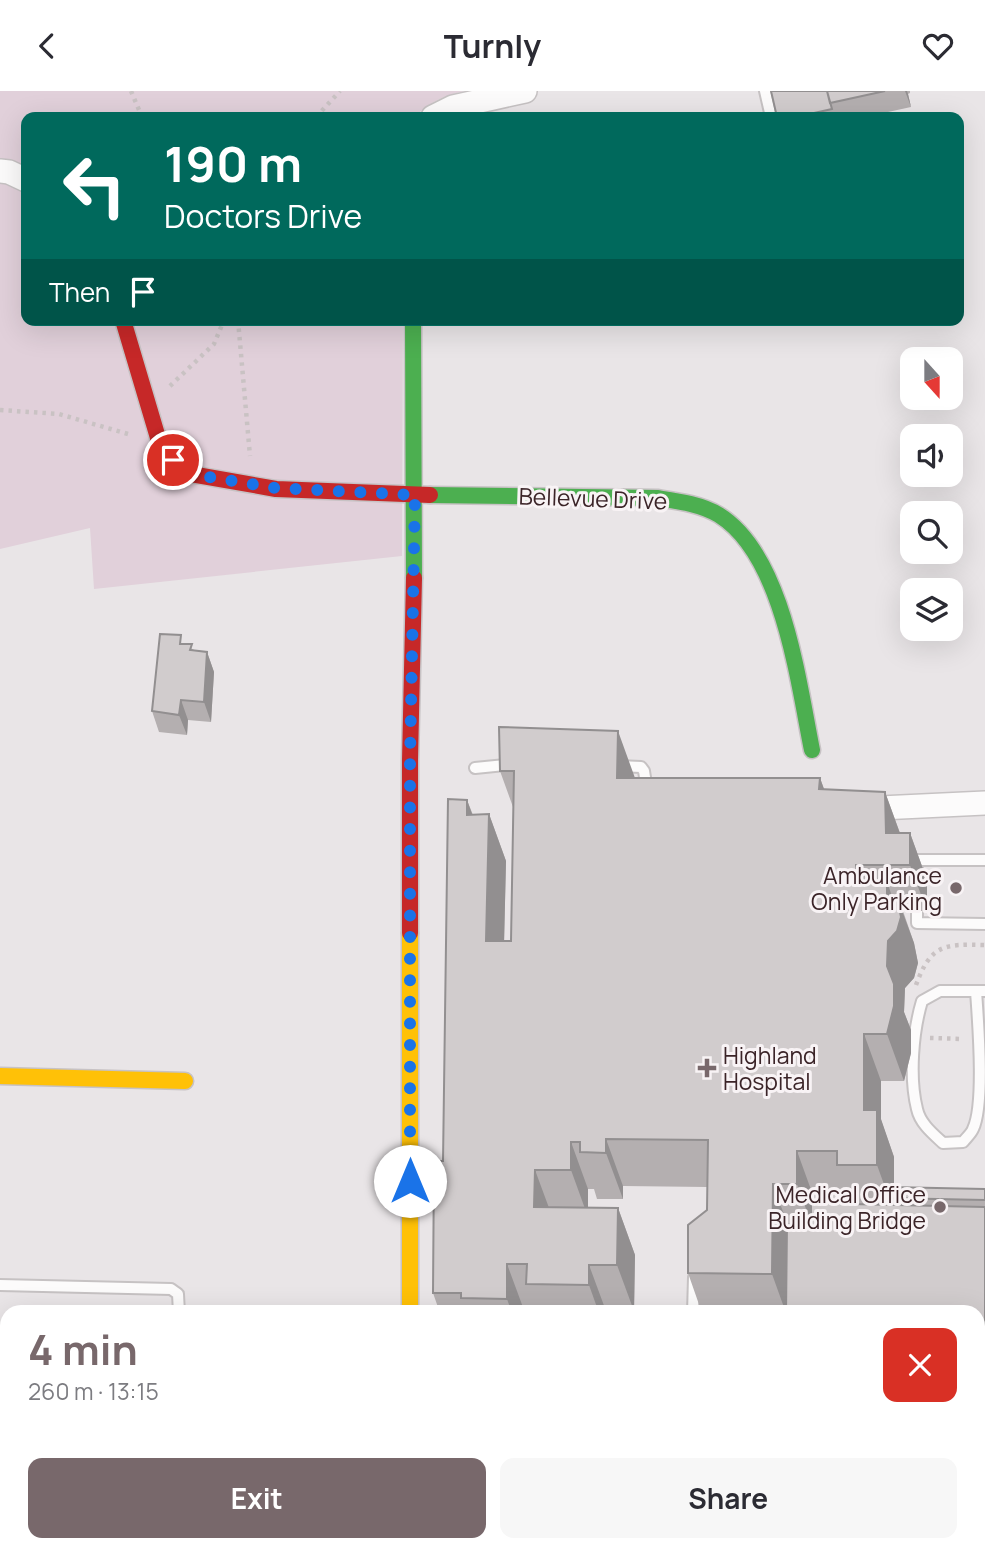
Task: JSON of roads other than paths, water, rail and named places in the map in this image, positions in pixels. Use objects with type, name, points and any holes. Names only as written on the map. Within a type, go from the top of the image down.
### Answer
[{"type":"street","points":[[443,112],[453,107],[525,91]]},
{"type":"street","points":[[0,171],[21,178]]},
{"type":"street","name":"Bellevue Drive","points":[[125,326],[161,448],[185,473],[276,488],[415,495],[657,498],[692,503],[722,516],[747,540],[766,569],[779,603],[812,750]]},
{"type":"street","points":[[410,1305],[410,760],[415,495],[413,326]]},
{"type":"street","points":[[841,810],[985,803]]},
{"type":"street","points":[[0,1076],[185,1081]]},
{"type":"lane","points":[[765,91],[770,112]]},
{"type":"lane","points":[[475,768],[528,764]]},
{"type":"lane","points":[[606,766],[641,767],[651,799]]},
{"type":"lane","points":[[985,860],[916,860],[917,923],[985,925]]},
{"type":"lane","points":[[940,991],[980,991],[978,1116],[972,1131],[963,1142],[943,1143],[928,1129],[917,1110],[914,1073],[915,1023],[922,1001],[940,991]]},
{"type":"lane","points":[[693,1305],[694,1264]]},
{"type":"lane","points":[[0,1285],[171,1289],[178,1294],[179,1305]]},
{"type":"place","name":"Ambulance Only Parking","points":[[956,888]]},
{"type":"place","name":"Highland Hospital","points":[[707,1068]]},
{"type":"place","name":"Medical Office Building Bridge","points":[[940,1207]]}]
